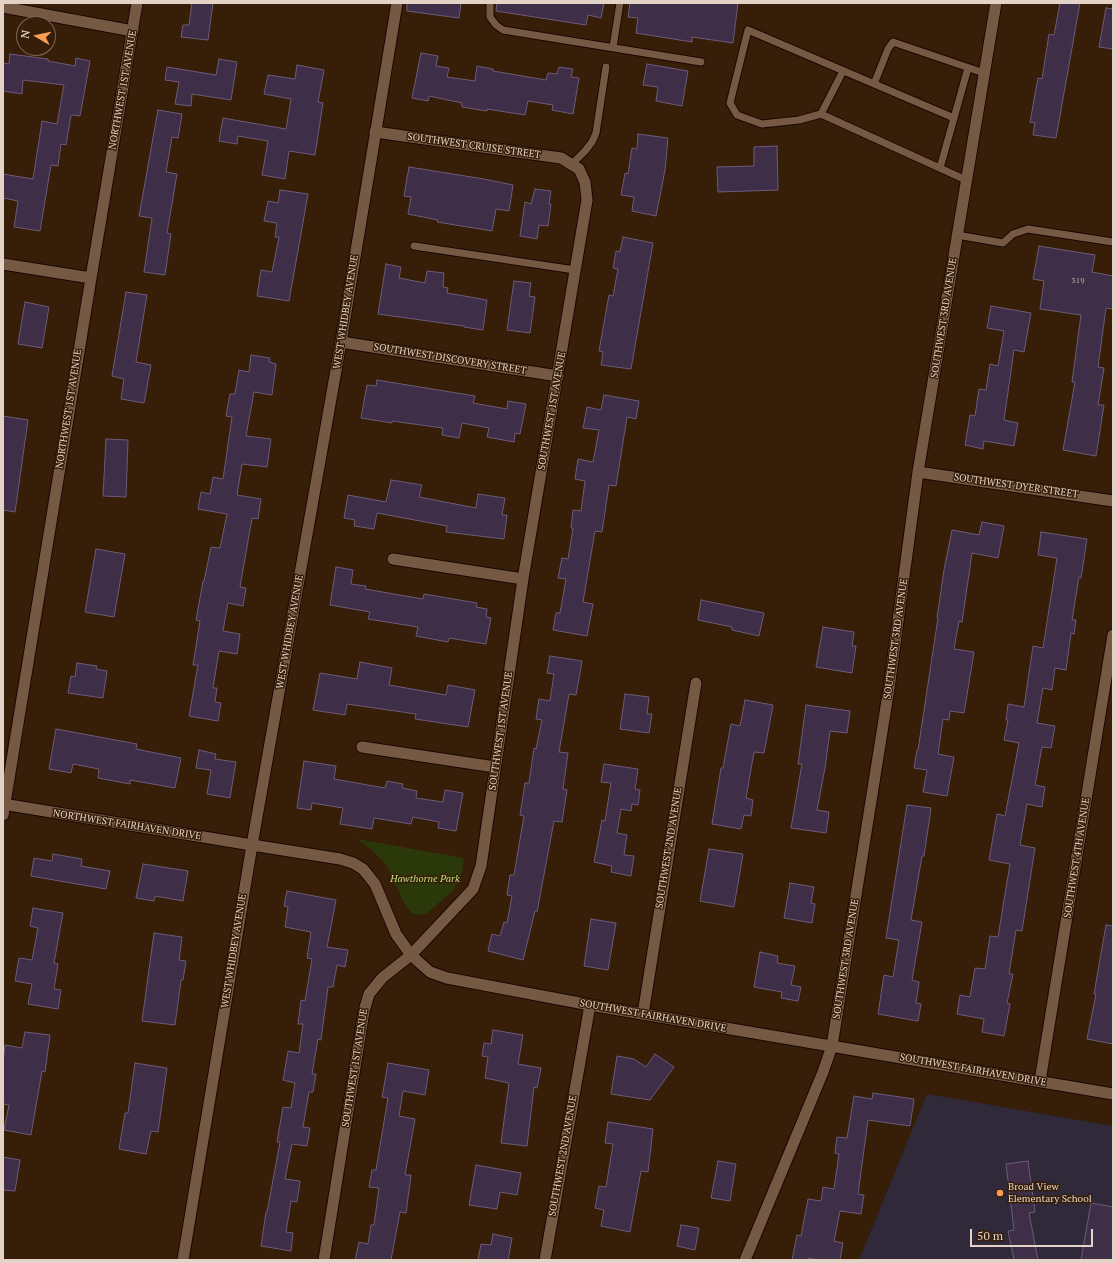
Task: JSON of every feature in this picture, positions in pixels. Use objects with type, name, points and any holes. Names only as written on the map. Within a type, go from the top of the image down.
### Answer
[{"type":"street","name":"NORTHWEST 1ST AVENUE","points":[[4,808],[137,3]]},
{"type":"street","name":"WEST WHIDBEY AVENUE","points":[[183,1260],[252,845],[341,342],[397,3]]},
{"type":"street","name":"SOUTHWEST 3RD AVENUE","points":[[746,1260],[823,1072],[832,1046],[889,688],[918,472],[996,3]]},
{"type":"street","points":[[3,7],[133,31]]},
{"type":"street","name":"SOUTHWEST CRUISE STREET","points":[[375,132],[561,158],[572,164]]},
{"type":"street","name":"SOUTHWEST 1ST AVENUE","points":[[324,1260],[364,1011],[369,994],[382,978],[411,954],[473,889],[481,866],[524,579],[587,200],[585,182],[579,170],[572,164]]},
{"type":"street","points":[[3,264],[91,278]]},
{"type":"street","name":"SOUTHWEST DISCOVERY STREET","points":[[341,342],[558,376]]},
{"type":"street","name":"SOUTHWEST DYER STREET","points":[[918,472],[1113,501]]},
{"type":"street","points":[[393,559],[524,579]]},
{"type":"street","name":"SOUTHWEST 4TH AVENUE","points":[[1040,1081],[1113,635]]},
{"type":"street","name":"SOUTHWEST 2ND AVENUE","points":[[643,1014],[696,682]]},
{"type":"street","points":[[362,747],[495,767]]},
{"type":"street","name":"NORTHWEST FAIRHAVEN DRIVE","points":[[4,808],[252,845]]},
{"type":"street","name":"SOUTHWEST FAIRHAVEN DRIVE","points":[[252,845],[340,859],[353,863],[363,869],[375,884],[396,934],[411,954],[430,972],[447,978],[590,1005],[1113,1094]]},
{"type":"street","name":"SOUTHWEST 2ND AVENUE","points":[[544,1260],[590,1005]]},
{"type":"lane","points":[[490,3],[490,17],[496,25],[503,30],[701,62]]},
{"type":"lane","points":[[613,48],[620,3]]},
{"type":"lane","points":[[954,118],[748,30],[730,103],[737,116],[762,124],[799,120],[822,114],[966,180]]},
{"type":"lane","points":[[874,84],[888,49],[894,42],[984,73]]},
{"type":"lane","points":[[572,164],[586,151],[596,133],[606,67]]},
{"type":"lane","points":[[940,168],[968,68]]},
{"type":"lane","points":[[822,114],[843,71]]},
{"type":"lane","points":[[957,235],[1003,243],[1013,234],[1028,229],[1113,242]]},
{"type":"lane","points":[[414,246],[575,270]]},
{"type":"shaded area","name":"Broad View Elementary School","points":[[927,1094],[1113,1126],[1113,1260],[859,1260]]},
{"type":"green space","name":"Hawthorne Park","points":[[357,839],[464,858],[461,878],[453,891],[427,913],[419,915],[411,913],[405,905],[387,866],[373,851]]},
{"type":"building","points":[[192,3],[213,3],[208,40],[181,37],[183,25],[189,25]]},
{"type":"building","points":[[407,3],[461,3],[459,18],[407,11]]},
{"type":"building","points":[[497,3],[604,3],[601,18],[588,15],[586,25],[496,11]]},
{"type":"building","points":[[630,3],[738,3],[733,43],[692,37],[692,42],[636,33],[638,18],[628,17]]},
{"type":"building","points":[[1060,3],[1080,3],[1056,138],[1033,135],[1035,123],[1030,122],[1038,78],[1042,79],[1049,34],[1054,35]]},
{"type":"building","points":[[1106,8],[1113,9],[1113,49],[1099,47]]},
{"type":"building","points":[[421,53],[438,56],[436,66],[449,68],[447,77],[475,81],[477,66],[493,69],[493,71],[546,80],[548,73],[557,74],[559,67],[573,69],[571,77],[579,78],[573,114],[552,110],[553,105],[528,101],[525,115],[462,107],[462,103],[429,96],[428,101],[412,98]]},
{"type":"building","points":[[10,54],[16,56],[48,59],[48,61],[75,66],[76,58],[90,61],[80,116],[71,115],[66,145],[61,144],[58,166],[51,165],[40,231],[14,227],[18,201],[3,198],[3,174],[33,179],[42,121],[57,124],[64,85],[23,80],[22,94],[3,91],[3,63],[9,64]]},
{"type":"building","points":[[219,59],[237,62],[231,100],[192,94],[191,106],[175,104],[179,82],[165,80],[167,67],[216,75]]},
{"type":"building","points":[[647,64],[688,71],[682,106],[656,101],[658,87],[643,85]]},
{"type":"building","points":[[297,65],[324,70],[318,102],[323,103],[315,155],[289,151],[285,179],[262,175],[268,141],[238,136],[237,144],[219,141],[223,118],[286,129],[291,99],[264,94],[268,75],[295,79]]},
{"type":"building","points":[[158,110],[182,114],[178,138],[172,137],[166,172],[177,174],[167,233],[171,234],[165,275],[144,272],[152,218],[139,216]]},
{"type":"building","points":[[638,134],[668,138],[665,170],[656,216],[632,211],[634,197],[621,195],[625,173],[628,174],[632,148],[637,149]]},
{"type":"building","points":[[777,146],[778,190],[718,192],[717,167],[754,166],[754,147]]},
{"type":"building","points":[[409,167],[513,185],[509,211],[496,209],[492,231],[437,222],[438,220],[408,214],[411,197],[404,196]]},
{"type":"building","points":[[535,189],[551,191],[548,226],[539,225],[537,239],[520,236],[525,202],[531,204]]},
{"type":"building","points":[[280,190],[308,194],[289,301],[257,296],[261,270],[272,272],[279,237],[275,237],[277,223],[264,221],[268,201],[278,203]]},
{"type":"building","points":[[623,237],[653,243],[631,369],[601,365],[603,352],[599,351],[609,295],[613,296],[618,269],[613,268],[616,251],[620,252]]},
{"type":"building","points":[[1039,246],[1095,255],[1092,272],[1113,276],[1113,309],[1106,308],[1098,367],[1104,368],[1098,405],[1104,405],[1096,456],[1063,450],[1075,382],[1072,382],[1081,315],[1040,309],[1044,281],[1033,279]]},
{"type":"building","points":[[386,264],[401,267],[399,278],[425,283],[427,271],[444,273],[443,287],[448,288],[447,293],[487,300],[483,330],[378,314]]},
{"type":"building","points":[[514,281],[531,283],[529,296],[535,297],[530,333],[507,330]]},
{"type":"building","points":[[126,292],[147,295],[136,362],[151,365],[144,403],[121,399],[124,379],[112,376]]},
{"type":"building","points":[[25,302],[49,307],[42,348],[18,344]]},
{"type":"building","points":[[991,306],[1031,313],[1024,352],[1014,350],[1004,420],[1018,423],[1014,446],[984,441],[983,449],[965,445],[970,415],[975,416],[979,389],[986,390],[990,364],[998,366],[1004,331],[987,328]]},
{"type":"building","points":[[251,355],[270,358],[269,362],[276,364],[272,395],[254,392],[246,436],[271,439],[267,467],[242,464],[237,495],[261,499],[258,519],[252,518],[240,587],[246,588],[243,606],[228,603],[223,631],[240,634],[237,654],[219,651],[213,688],[217,688],[215,702],[221,703],[218,721],[189,716],[198,665],[193,665],[200,621],[196,620],[203,581],[211,547],[220,548],[227,514],[198,509],[201,492],[210,494],[213,477],[223,479],[232,417],[226,416],[230,394],[235,394],[239,370],[249,372]]},
{"type":"building","points":[[377,380],[475,396],[473,403],[507,409],[508,401],[526,404],[520,434],[515,433],[514,442],[487,437],[489,428],[462,423],[459,438],[442,435],[443,428],[392,421],[392,423],[361,418],[367,385],[376,386]]},
{"type":"building","points":[[604,395],[639,401],[636,419],[627,417],[616,486],[609,485],[602,532],[595,531],[583,602],[593,604],[587,636],[553,630],[556,613],[560,613],[566,579],[558,578],[562,558],[568,559],[573,528],[571,528],[573,510],[581,511],[585,481],[575,479],[578,459],[593,462],[599,430],[583,428],[587,407],[601,410]]},
{"type":"building","points":[[3,416],[28,420],[15,512],[3,510]]},
{"type":"building","points":[[106,439],[128,440],[126,497],[103,496]]},
{"type":"building","points":[[391,480],[422,485],[419,497],[476,508],[478,494],[505,498],[502,515],[507,515],[504,539],[446,532],[447,526],[377,513],[374,529],[354,526],[355,520],[344,518],[348,495],[386,502]]},
{"type":"building","points":[[982,522],[1004,526],[998,558],[972,553],[962,622],[959,621],[954,649],[974,652],[964,713],[950,711],[949,720],[943,719],[938,754],[954,757],[947,796],[923,792],[927,770],[914,768],[938,618],[944,570],[952,530],[979,535]]},
{"type":"building","points":[[1041,532],[1087,539],[1081,578],[1079,577],[1072,620],[1076,620],[1074,634],[1071,633],[1066,670],[1055,668],[1052,690],[1043,688],[1037,723],[1055,726],[1051,748],[1042,747],[1035,785],[1045,787],[1042,807],[1027,804],[1020,845],[1035,848],[1022,931],[1016,930],[1009,974],[1013,974],[1007,1003],[1010,1004],[1004,1036],[982,1032],[984,1019],[957,1014],[960,995],[970,997],[975,968],[985,969],[990,936],[998,937],[1010,864],[989,860],[997,814],[1005,816],[1019,743],[1004,740],[1008,720],[1006,720],[1008,704],[1024,707],[1033,646],[1043,648],[1057,558],[1038,555]]},
{"type":"building","points":[[96,549],[125,554],[114,617],[85,612]]},
{"type":"building","points":[[336,567],[353,570],[351,584],[366,586],[365,589],[423,599],[424,594],[477,603],[476,607],[487,609],[486,617],[491,618],[486,644],[449,638],[448,642],[416,636],[418,627],[368,619],[370,612],[330,605]]},
{"type":"building","points":[[701,600],[764,613],[759,636],[732,630],[732,627],[698,620]]},
{"type":"building","points":[[823,627],[854,632],[852,646],[856,646],[852,673],[816,667]]},
{"type":"building","points":[[550,656],[582,661],[576,695],[569,694],[559,752],[568,753],[563,789],[567,790],[562,822],[554,821],[537,912],[535,911],[523,960],[488,951],[492,934],[500,936],[504,922],[507,923],[512,896],[507,895],[510,875],[514,875],[524,816],[520,815],[525,783],[529,783],[534,748],[536,749],[542,720],[536,719],[539,699],[550,701],[554,674],[547,673]]},
{"type":"building","points":[[360,662],[392,668],[389,685],[446,695],[448,685],[475,690],[468,727],[415,719],[416,714],[347,704],[345,715],[313,710],[320,673],[357,679]]},
{"type":"building","points":[[77,663],[97,666],[96,669],[107,671],[103,698],[68,693],[71,676],[75,677]]},
{"type":"building","points":[[625,694],[649,697],[647,714],[652,714],[649,733],[620,729]]},
{"type":"building","points":[[745,700],[773,705],[764,753],[754,752],[746,798],[753,800],[751,816],[744,815],[741,829],[712,824],[721,768],[723,768],[731,724],[740,726]]},
{"type":"building","points":[[806,705],[850,711],[847,733],[830,731],[817,810],[829,812],[826,833],[791,828],[802,764],[798,764]]},
{"type":"building","points":[[56,729],[137,744],[136,749],[181,758],[175,788],[130,780],[130,784],[98,778],[99,769],[73,764],[71,773],[49,769]]},
{"type":"building","points":[[199,750],[216,754],[215,759],[236,762],[230,798],[207,794],[211,770],[196,768]]},
{"type":"building","points":[[304,761],[336,766],[334,779],[385,788],[387,781],[403,784],[402,788],[417,791],[416,798],[443,802],[445,790],[463,793],[456,831],[438,828],[439,822],[413,817],[411,824],[374,818],[372,829],[340,824],[343,808],[312,803],[311,810],[297,808]]},
{"type":"building","points":[[604,764],[638,769],[635,789],[640,790],[638,805],[632,804],[631,811],[621,809],[617,833],[627,835],[624,855],[634,856],[631,876],[611,872],[612,866],[594,862],[602,820],[605,821],[611,783],[601,782]]},
{"type":"building","points":[[907,805],[931,808],[924,856],[922,856],[911,920],[922,922],[912,980],[919,982],[916,1003],[921,1004],[918,1021],[878,1014],[884,975],[893,977],[899,940],[886,938]]},
{"type":"building","points":[[709,849],[743,854],[734,907],[700,901]]},
{"type":"building","points":[[53,854],[82,859],[81,866],[110,871],[106,889],[31,876],[34,858],[52,861]]},
{"type":"building","points":[[143,864],[188,871],[183,901],[155,896],[154,901],[136,898]]},
{"type":"building","points":[[790,883],[814,887],[811,903],[815,904],[812,923],[784,918]]},
{"type":"building","points":[[287,891],[336,900],[327,947],[348,950],[345,967],[337,965],[333,987],[328,987],[321,1040],[318,1039],[312,1074],[316,1074],[313,1092],[309,1092],[303,1127],[310,1128],[307,1146],[292,1144],[285,1179],[300,1181],[297,1202],[291,1201],[286,1232],[293,1233],[291,1251],[261,1246],[280,1142],[277,1142],[283,1107],[291,1108],[295,1083],[283,1080],[288,1051],[299,1053],[303,1024],[298,1024],[301,1000],[305,1001],[312,959],[307,958],[311,932],[285,927],[288,907],[284,906]]},
{"type":"building","points":[[33,908],[63,913],[54,963],[58,964],[54,989],[61,990],[58,1009],[28,1004],[32,984],[15,981],[19,958],[32,960],[38,928],[30,926]]},
{"type":"building","points":[[591,919],[616,923],[608,970],[584,966]]},
{"type":"building","points":[[1106,925],[1113,926],[1113,1044],[1087,1039],[1096,994],[1094,994]]},
{"type":"building","points":[[154,933],[182,937],[179,960],[186,961],[183,980],[181,980],[175,1025],[142,1021]]},
{"type":"building","points":[[760,952],[778,956],[777,963],[795,966],[791,985],[801,987],[798,1001],[781,998],[782,992],[754,987]]},
{"type":"building","points":[[493,1030],[523,1035],[518,1064],[541,1068],[537,1088],[534,1087],[527,1146],[501,1143],[509,1083],[485,1078],[488,1057],[482,1056],[484,1043],[491,1044]]},
{"type":"building","points":[[25,1032],[50,1035],[45,1072],[42,1071],[31,1135],[4,1130],[9,1105],[3,1104],[3,1062],[5,1045],[22,1048]]},
{"type":"building","points":[[655,1054],[674,1067],[650,1100],[611,1094],[617,1056],[634,1059],[646,1067]]},
{"type":"building","points":[[135,1063],[167,1068],[158,1132],[151,1131],[146,1154],[119,1149],[125,1113],[128,1113]]},
{"type":"building","points":[[388,1063],[429,1070],[425,1095],[403,1091],[399,1116],[415,1119],[405,1175],[411,1175],[406,1213],[400,1212],[391,1260],[355,1260],[359,1242],[368,1244],[371,1225],[374,1225],[379,1188],[369,1187],[372,1170],[376,1170],[388,1098],[382,1097]]},
{"type":"building","points":[[873,1093],[914,1099],[910,1126],[868,1120],[858,1194],[864,1195],[861,1214],[840,1211],[834,1241],[843,1243],[840,1260],[819,1260],[808,1258],[808,1260],[792,1260],[797,1235],[801,1236],[808,1199],[821,1201],[823,1187],[834,1189],[839,1154],[835,1153],[837,1137],[847,1138],[854,1096],[872,1099]]},
{"type":"building","points":[[608,1122],[653,1129],[648,1172],[641,1171],[630,1232],[601,1226],[604,1210],[595,1208],[599,1186],[606,1187],[613,1144],[605,1143]]},
{"type":"building","points":[[3,1157],[20,1160],[15,1191],[3,1190]]},
{"type":"building","points":[[718,1161],[736,1164],[730,1201],[711,1198]]},
{"type":"building","points":[[1028,1161],[1035,1212],[1029,1213],[1038,1260],[1014,1260],[1008,1231],[1014,1230],[1006,1164]]},
{"type":"building","points":[[476,1165],[521,1173],[517,1195],[500,1192],[497,1209],[469,1205]]},
{"type":"building","points":[[1091,1203],[1113,1207],[1113,1260],[1081,1260]]},
{"type":"building","points":[[681,1225],[699,1228],[695,1250],[677,1246]]},
{"type":"building","points":[[493,1234],[512,1238],[508,1260],[478,1260],[481,1244],[491,1245]]},
{"type":"place","name":"Broad View Elementary School","points":[[1000,1193]]}]
